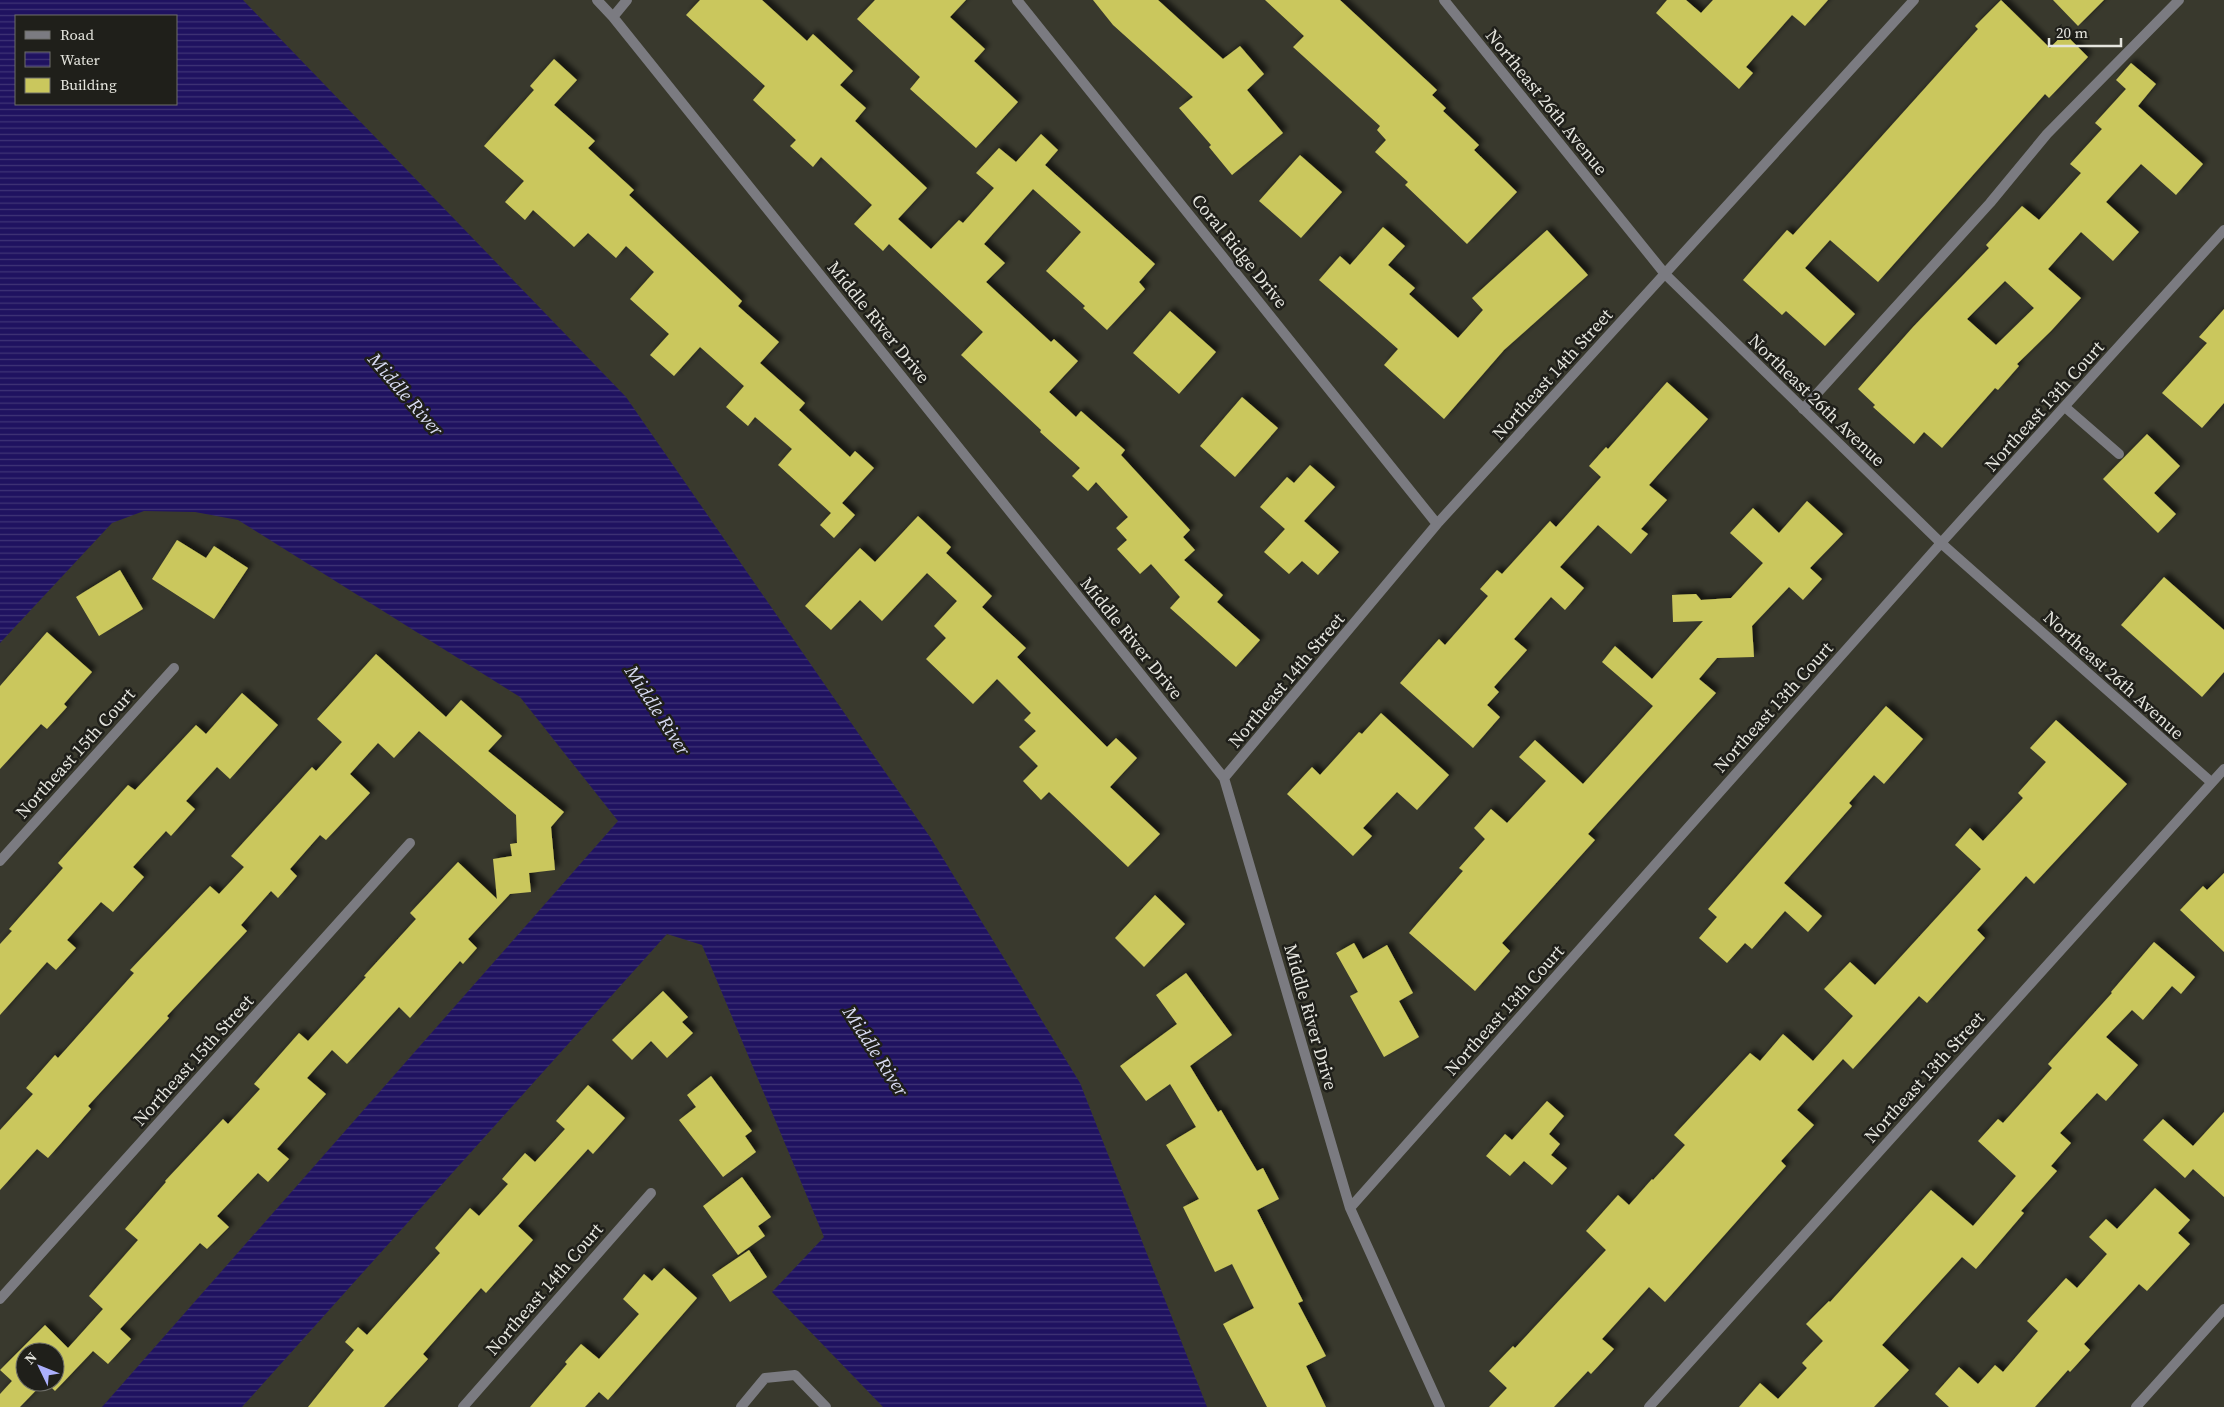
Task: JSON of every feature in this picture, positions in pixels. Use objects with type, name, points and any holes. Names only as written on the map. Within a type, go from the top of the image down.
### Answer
[{"type":"street","name":"Middle River Drive","points":[[597,0],[613,17],[1224,778],[1350,1208],[1440,1407]]},
{"type":"street","points":[[613,17],[627,0]]},
{"type":"street","name":"Coral Ridge Drive","points":[[1018,0],[1437,524]]},
{"type":"street","name":"Northeast 26th Avenue","points":[[1444,0],[1665,274],[1941,543],[2211,782]]},
{"type":"street","name":"Northeast 14th Street","points":[[1224,778],[1437,524],[1914,0]]},
{"type":"street","points":[[1803,409],[1990,203],[2047,134],[2179,0]]},
{"type":"street","name":"Northeast 13th Court","points":[[1350,1208],[1941,543],[2224,230]]},
{"type":"street","points":[[2065,407],[2119,454]]},
{"type":"street","name":"Northeast 15th Court","points":[[0,861],[174,668]]},
{"type":"street","name":"Northeast 13th Street","points":[[1649,1407],[2224,768]]},
{"type":"street","name":"Northeast 15th Street","points":[[0,1298],[410,843]]},
{"type":"street","name":"Northeast 14th Court","points":[[463,1407],[651,1193]]},
{"type":"street","points":[[2136,1407],[2224,1310]]},
{"type":"street","points":[[741,1407],[765,1378],[796,1375],[826,1407]]},
{"type":"water","name":"Middle River","points":[[0,0],[243,0],[626,397],[930,837],[1080,1083],[1207,1407],[883,1407],[772,1292],[824,1237],[702,945],[667,934],[242,1407],[102,1407],[618,821],[520,697],[238,520],[195,512],[144,511],[112,523],[0,643]]},
{"type":"building","points":[[700,0],[762,0],[807,41],[813,34],[853,71],[840,85],[866,108],[855,121],[927,188],[898,219],[931,249],[959,220],[963,223],[994,188],[976,173],[999,148],[1016,162],[1041,134],[1058,150],[1045,165],[1155,264],[1139,282],[1145,289],[1107,330],[1083,308],[1085,306],[1046,271],[1081,232],[1033,189],[984,244],[1005,263],[986,282],[1051,342],[1054,339],[1078,361],[1049,392],[1076,417],[1081,411],[1125,450],[1121,455],[1190,530],[1183,537],[1195,550],[1184,560],[1223,595],[1217,602],[1260,640],[1236,667],[1170,608],[1180,597],[1151,564],[1140,574],[1117,549],[1127,540],[1116,528],[1128,517],[1096,482],[1088,491],[1072,476],[1080,468],[961,355],[983,332],[889,244],[883,251],[854,224],[872,205],[821,157],[813,167],[790,146],[796,140],[753,100],[765,86],[686,15]]},
{"type":"building","points":[[875,0],[966,0],[950,17],[985,49],[974,61],[1018,102],[976,148],[910,89],[920,77],[857,19]]},
{"type":"building","points":[[1093,0],[1158,0],[1223,59],[1240,46],[1264,74],[1247,90],[1283,133],[1232,175],[1209,147],[1211,145],[1179,108],[1193,97],[1113,25]]},
{"type":"building","points":[[1265,0],[1340,0],[1437,90],[1432,95],[1446,108],[1443,111],[1479,145],[1474,150],[1517,192],[1467,244],[1405,185],[1408,182],[1375,152],[1386,140],[1377,130],[1380,126],[1293,47],[1304,36]]},
{"type":"building","points":[[1667,0],[1686,0],[1701,13],[1713,0],[1828,0],[1805,26],[1792,15],[1746,67],[1753,73],[1739,89],[1656,13]]},
{"type":"building","points":[[2001,0],[2050,48],[2064,33],[2088,57],[2049,98],[2045,94],[1878,282],[1830,240],[1805,268],[1855,314],[1825,346],[1786,311],[1782,315],[1743,280],[1787,230],[1793,235],[1978,29],[1975,26]]},
{"type":"building","points":[[2053,0],[2104,0],[2078,26]]},
{"type":"building","points":[[554,59],[577,80],[554,105],[595,141],[588,148],[634,190],[629,195],[742,301],[738,306],[779,342],[760,363],[805,403],[799,410],[850,457],[855,451],[874,468],[842,503],[855,515],[834,538],[820,525],[831,513],[778,465],[792,449],[755,417],[748,426],[726,407],[744,386],[700,347],[674,376],[650,355],[669,334],[630,299],[654,272],[626,246],[616,258],[588,233],[574,247],[533,210],[525,220],[505,202],[524,181],[484,146],[534,90],[530,86]]},
{"type":"building","points":[[2131,63],[2156,84],[2138,106],[2203,164],[2176,195],[2141,164],[2106,202],[2139,232],[2113,261],[2081,232],[2048,269],[2081,298],[2017,364],[2019,366],[1998,390],[1995,388],[1942,448],[1924,432],[1914,444],[1873,407],[1875,405],[1858,389],[1913,327],[1989,248],[1986,245],[2022,206],[2039,220],[2081,173],[2070,164],[2102,129],[2095,123],[2126,89],[2116,80]],"holes":[[[2005,281],[2034,308],[1996,345],[1967,319]]]},
{"type":"building","points":[[1300,155],[1342,192],[1301,238],[1259,201]]},
{"type":"building","points":[[1383,227],[1405,246],[1388,265],[1415,288],[1409,294],[1458,338],[1483,310],[1472,298],[1547,230],[1588,275],[1504,350],[1444,419],[1384,365],[1398,349],[1319,280],[1340,256],[1350,265]]},
{"type":"building","points":[[2224,309],[2224,403],[2202,428],[2162,393],[2207,343],[2199,337]]},
{"type":"building","points":[[1170,311],[1216,352],[1179,394],[1133,353]]},
{"type":"building","points":[[1667,382],[1708,419],[1649,485],[1667,500],[1641,529],[1648,534],[1631,554],[1598,525],[1560,567],[1584,588],[1565,610],[1551,597],[1514,639],[1527,650],[1494,687],[1499,692],[1487,705],[1500,717],[1473,748],[1400,683],[1439,639],[1445,645],[1488,596],[1480,589],[1497,570],[1502,574],[1550,521],[1556,527],[1601,477],[1589,466],[1606,447],[1608,449]]},
{"type":"building","points":[[1242,397],[1278,428],[1235,477],[1200,446]]},
{"type":"building","points":[[2147,434],[2180,466],[2154,493],[2176,514],[2158,533],[2103,479]]},
{"type":"building","points":[[1310,465],[1335,487],[1304,521],[1339,552],[1318,575],[1302,561],[1289,574],[1264,552],[1285,529],[1260,507],[1287,477],[1294,483]]},
{"type":"building","points":[[1807,501],[1843,534],[1810,568],[1822,579],[1803,600],[1789,587],[1752,626],[1754,657],[1717,658],[1699,679],[1716,693],[1588,834],[1595,840],[1502,943],[1510,951],[1475,991],[1409,933],[1463,871],[1459,868],[1485,839],[1474,828],[1491,809],[1507,823],[1546,781],[1519,757],[1535,740],[1583,784],[1653,706],[1602,662],[1615,646],[1652,679],[1703,621],[1673,622],[1672,595],[1696,594],[1701,600],[1731,598],[1763,563],[1730,533],[1753,508],[1779,533]]},
{"type":"building","points":[[918,516],[951,547],[946,553],[992,596],[982,607],[1026,648],[1017,657],[1107,747],[1116,738],[1137,758],[1110,787],[1160,834],[1128,867],[1049,792],[1041,800],[1023,781],[1038,766],[1019,747],[1036,731],[1024,720],[1031,713],[997,679],[973,704],[926,659],[946,638],[934,626],[957,601],[927,573],[882,621],[860,600],[831,630],[805,606],[860,548],[875,562]]},
{"type":"building","points":[[177,540],[206,558],[214,546],[248,568],[214,619],[152,579]]},
{"type":"building","points":[[120,570],[143,609],[99,636],[76,597]]},
{"type":"building","points":[[2164,577],[2224,630],[2224,672],[2202,697],[2121,625]]},
{"type":"building","points":[[47,632],[92,672],[64,704],[67,707],[47,729],[41,724],[0,769],[0,686]]},
{"type":"building","points":[[376,654],[446,717],[461,700],[502,736],[488,751],[564,812],[551,827],[555,870],[529,873],[531,892],[510,894],[468,939],[477,948],[463,964],[460,961],[410,1018],[399,1007],[347,1064],[332,1050],[307,1078],[326,1094],[277,1149],[289,1159],[268,1182],[258,1173],[217,1216],[229,1227],[207,1249],[200,1243],[120,1329],[131,1339],[108,1364],[93,1351],[65,1380],[65,1345],[68,1348],[103,1309],[89,1296],[138,1240],[125,1229],[165,1181],[223,1119],[228,1124],[260,1089],[254,1084],[299,1033],[308,1041],[416,919],[410,913],[458,862],[497,899],[493,859],[512,856],[510,844],[517,843],[516,815],[419,731],[394,758],[378,743],[350,774],[370,793],[326,840],[320,835],[290,869],[297,876],[278,898],[271,891],[241,925],[247,931],[167,1016],[169,1018],[88,1106],[91,1109],[48,1158],[37,1149],[0,1190],[0,1130],[33,1094],[26,1088],[55,1055],[58,1058],[134,973],[130,970],[210,886],[219,894],[244,867],[231,856],[312,767],[316,771],[342,742],[317,719]]},
{"type":"building","points":[[242,693],[278,725],[230,779],[217,767],[186,801],[195,809],[171,836],[166,831],[133,867],[144,877],[113,912],[101,902],[67,940],[76,948],[56,970],[47,962],[0,1015],[0,944],[12,931],[9,929],[63,868],[58,863],[128,785],[135,790],[196,725],[206,734]]},
{"type":"building","points":[[1886,706],[1923,739],[1884,784],[1874,775],[1849,803],[1852,806],[1784,883],[1822,916],[1808,932],[1785,911],[1752,949],[1745,943],[1727,963],[1699,938],[1717,917],[1708,909]]},
{"type":"building","points":[[1381,713],[1449,775],[1417,810],[1397,792],[1363,828],[1372,836],[1353,856],[1287,794],[1312,767],[1320,775],[1359,732],[1362,734]]},
{"type":"building","points":[[2056,720],[2127,784],[2034,884],[2026,876],[1977,930],[1985,938],[1927,1003],[1919,996],[1853,1069],[1843,1059],[1797,1110],[1814,1125],[1781,1161],[1786,1166],[1665,1302],[1649,1287],[1602,1339],[1614,1349],[1591,1374],[1588,1371],[1554,1407],[1489,1407],[1507,1388],[1489,1371],[1513,1346],[1515,1348],[1606,1250],[1586,1231],[1618,1195],[1629,1205],[1653,1180],[1685,1145],[1674,1135],[1750,1053],[1760,1061],[1783,1034],[1813,1061],[1853,1016],[1824,989],[1850,962],[1875,985],[1981,869],[1955,845],[1970,828],[1983,841],[2023,798],[2018,793],[2046,762],[2030,748]]},
{"type":"building","points":[[2224,873],[2224,952],[2180,910],[2203,886],[2207,890]]},
{"type":"building","points":[[1155,895],[1185,924],[1144,967],[1115,938]]},
{"type":"building","points":[[2154,942],[2195,977],[2181,994],[2172,986],[2143,1020],[2132,1010],[2106,1037],[2138,1065],[2106,1101],[2097,1093],[2060,1133],[2071,1143],[2051,1166],[2057,1171],[2021,1211],[2024,1213],[1976,1269],[1962,1257],[1882,1345],[1909,1370],[1874,1407],[1739,1407],[1760,1383],[1778,1399],[1807,1368],[1802,1363],[1823,1341],[1806,1324],[1830,1302],[1931,1190],[1973,1226],[2016,1176],[1978,1141],[1998,1119],[2003,1123],[2052,1068],[2048,1064],[2112,993]]},
{"type":"building","points":[[1354,943],[1363,959],[1387,945],[1413,993],[1399,1001],[1419,1037],[1384,1057],[1350,996],[1358,992],[1336,953]]},
{"type":"building","points":[[1186,973],[1232,1035],[1190,1066],[1218,1112],[1221,1110],[1257,1171],[1263,1168],[1279,1199],[1257,1210],[1303,1301],[1298,1303],[1326,1356],[1306,1366],[1326,1407],[1267,1407],[1223,1324],[1254,1308],[1232,1264],[1215,1272],[1183,1207],[1199,1199],[1166,1145],[1196,1127],[1170,1084],[1146,1101],[1120,1066],[1177,1024],[1156,995]]},
{"type":"building","points":[[663,991],[688,1017],[682,1022],[693,1033],[667,1058],[651,1041],[632,1060],[612,1040]]},
{"type":"building","points":[[711,1076],[752,1131],[745,1136],[756,1152],[723,1177],[679,1120],[696,1107],[687,1095]]},
{"type":"building","points":[[588,1085],[625,1118],[593,1154],[588,1149],[518,1226],[533,1240],[486,1293],[481,1288],[423,1354],[428,1359],[384,1407],[308,1407],[354,1350],[345,1342],[358,1327],[367,1335],[440,1253],[435,1248],[470,1208],[479,1216],[508,1184],[502,1179],[525,1153],[535,1162],[565,1129],[556,1121]]},
{"type":"building","points":[[1547,1101],[1564,1116],[1549,1134],[1560,1144],[1551,1155],[1567,1168],[1552,1185],[1524,1161],[1510,1176],[1486,1156],[1505,1134],[1512,1140]]},
{"type":"building","points":[[2224,1112],[2224,1197],[2193,1169],[2185,1178],[2143,1140],[2163,1119],[2193,1146]]},
{"type":"building","points":[[742,1177],[771,1217],[758,1226],[765,1236],[738,1255],[703,1206]]},
{"type":"building","points":[[2155,1188],[2190,1220],[2178,1233],[2190,1244],[2147,1291],[2139,1284],[2084,1344],[2090,1350],[2070,1372],[2068,1370],[2035,1407],[1949,1407],[1935,1394],[1959,1367],[1978,1384],[1995,1365],[2003,1372],[2038,1331],[2027,1321],[2066,1278],[2077,1288],[2107,1254],[2089,1237],[2106,1219],[2117,1229]]},
{"type":"building","points":[[749,1250],[767,1277],[730,1302],[712,1275]]},
{"type":"building","points":[[664,1268],[697,1298],[608,1400],[599,1392],[585,1407],[530,1407],[567,1364],[565,1362],[581,1344],[599,1359],[639,1314],[623,1299],[644,1274],[652,1281]]},
{"type":"building","points":[[45,1325],[62,1342],[28,1342]]},
{"type":"building","points":[[15,1355],[15,1392],[34,1392],[20,1407],[0,1407],[0,1394],[12,1381],[0,1370]]}]
